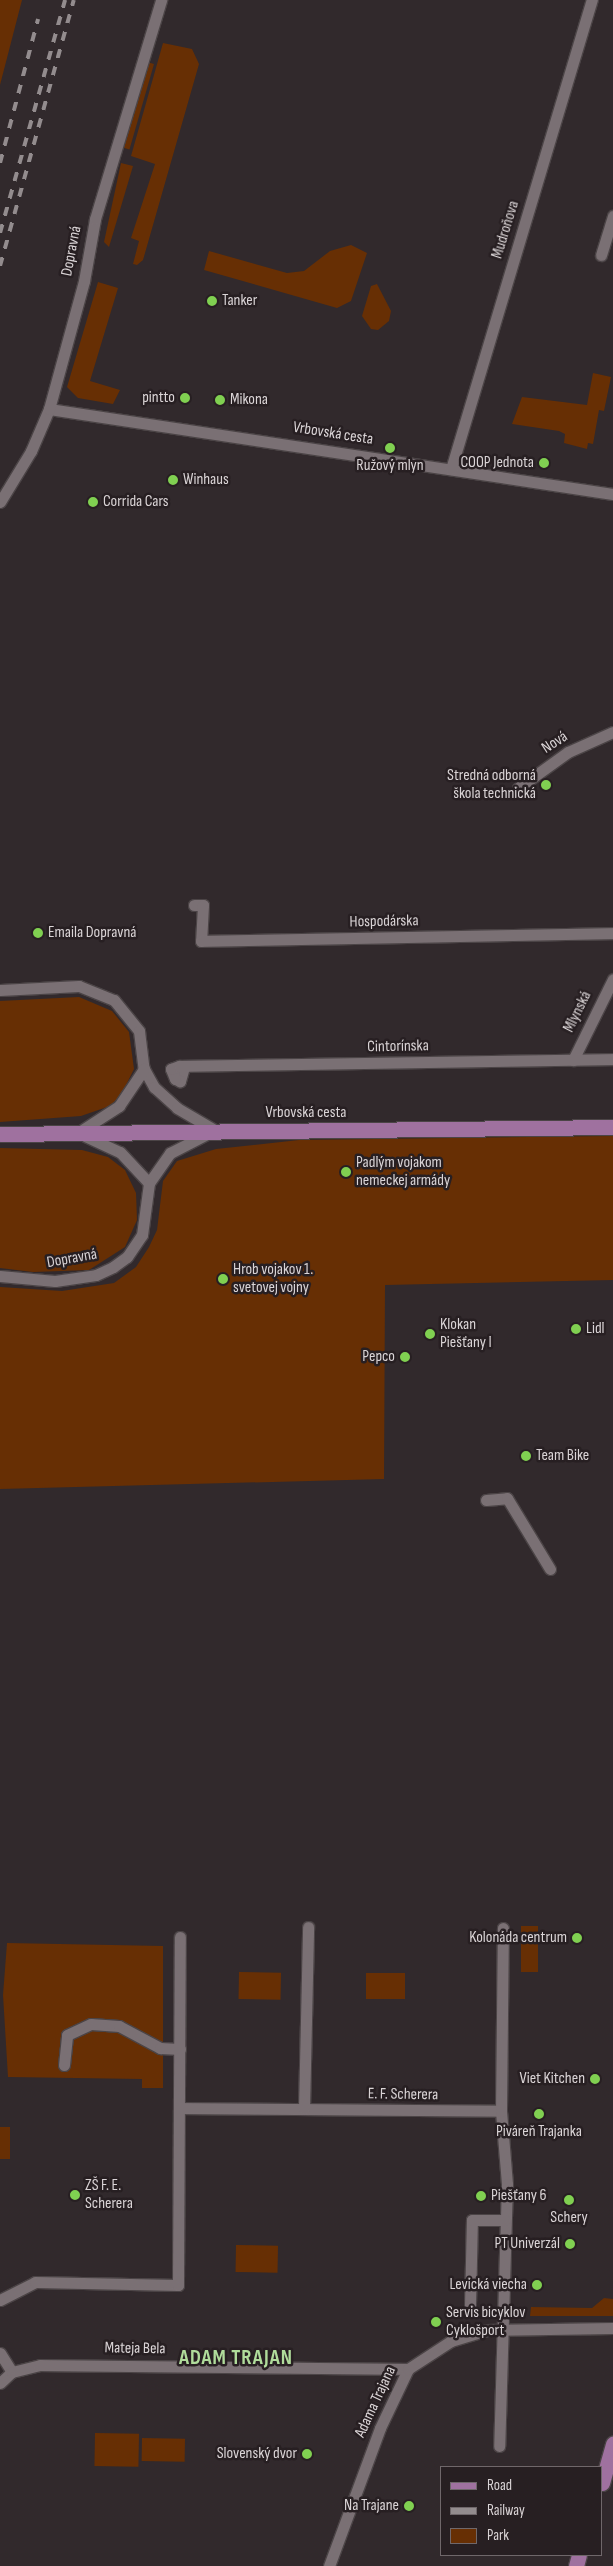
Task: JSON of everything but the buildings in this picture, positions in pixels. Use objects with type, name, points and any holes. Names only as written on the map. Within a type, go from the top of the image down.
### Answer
[{"type":"main road","name":"Vrbovská cesta","points":[[0,1134],[613,1127]]},
{"type":"main road","points":[[603,2479],[613,2444]]},
{"type":"street","name":"Dopravná","points":[[0,502],[31,451],[49,409],[96,219],[161,0]]},
{"type":"street","name":"Mudroňova","points":[[451,469],[592,0]]},
{"type":"street","points":[[602,255],[613,216]]},
{"type":"street","name":"Vrbovská cesta","points":[[49,409],[613,494]]},
{"type":"street","name":"Nová","points":[[518,788],[568,752],[613,732]]},
{"type":"street","name":"Hospodárska","points":[[194,905],[204,905],[201,941],[613,933]]},
{"type":"street","name":"Mlynská","points":[[573,1060],[613,979]]},
{"type":"street","points":[[0,990],[80,986],[114,1000],[139,1031],[144,1069],[158,1092],[216,1131]]},
{"type":"street","name":"Cintorínska","points":[[184,1067],[613,1059]]},
{"type":"street","points":[[76,1133],[119,1106],[144,1069]]},
{"type":"street","points":[[76,1133],[120,1152],[149,1183],[170,1153],[216,1131]]},
{"type":"street","name":"Dopravná","points":[[0,1276],[55,1281],[96,1275],[113,1267],[127,1257],[142,1235],[149,1183]]},
{"type":"street","points":[[486,1500],[507,1498],[550,1569]]},
{"type":"street","points":[[304,2109],[308,1927]]},
{"type":"street","points":[[499,2446],[505,2326],[506,2159],[501,2111],[503,1928]]},
{"type":"street","points":[[0,2300],[35,2282],[178,2285],[180,1937]]},
{"type":"street","points":[[64,2065],[67,2036],[91,2024],[119,2026],[160,2048],[180,2049]]},
{"type":"street","name":"E. F. Scherera","points":[[179,2108],[501,2111]]},
{"type":"street","points":[[470,2305],[472,2220],[505,2220]]},
{"type":"street","name":"Adama Trajana","points":[[330,2566],[380,2428],[408,2369],[451,2341],[505,2326],[613,2328]]},
{"type":"street","points":[[0,2352],[12,2372],[0,2383]]},
{"type":"street","name":"Mateja Bela","points":[[12,2372],[58,2364],[408,2369]]},
{"type":"green space","points":[[0,0],[22,0],[0,85]]},
{"type":"green space","points":[[163,43],[192,49],[199,64],[143,260],[137,265],[133,264],[139,241],[131,238],[155,164],[131,156]]},
{"type":"green space","points":[[145,62],[154,64],[129,150],[121,147]]},
{"type":"green space","points":[[121,163],[133,166],[109,247],[104,242]]},
{"type":"green space","points":[[351,245],[367,253],[351,301],[337,308],[204,270],[209,251],[287,273],[304,271],[330,251]]},
{"type":"green space","points":[[98,282],[118,288],[90,381],[120,390],[113,404],[78,398],[67,387]]},
{"type":"green space","points":[[377,284],[391,311],[389,321],[378,330],[371,329],[362,316],[371,286]]},
{"type":"green space","points":[[593,373],[611,377],[604,411],[599,410],[593,444],[588,443],[587,449],[564,443],[565,434],[559,431],[512,424],[522,397],[587,405]]},
{"type":"green space","points":[[79,997],[112,1011],[129,1032],[134,1069],[121,1095],[110,1106],[81,1116],[0,1122],[0,1001]]},
{"type":"green space","points":[[613,1136],[613,1280],[385,1285],[384,1479],[0,1489],[0,1287],[62,1291],[114,1283],[136,1267],[149,1247],[157,1230],[163,1181],[177,1161],[216,1149],[299,1140]]},
{"type":"green space","points":[[0,1148],[82,1150],[108,1157],[125,1170],[136,1193],[137,1220],[125,1247],[89,1270],[33,1272],[0,1268]]},
{"type":"green space","points":[[521,1926],[538,1926],[538,1972],[521,1972]]},
{"type":"green space","points":[[7,1943],[163,1946],[163,2088],[142,2088],[142,2079],[8,2077],[3,1995]]},
{"type":"green space","points":[[239,1972],[281,1973],[281,2000],[239,1999]]},
{"type":"green space","points":[[366,1973],[405,1973],[405,1999],[366,1999]]},
{"type":"green space","points":[[0,2127],[10,2127],[10,2159],[0,2159]]},
{"type":"green space","points":[[236,2245],[278,2246],[278,2273],[236,2272]]},
{"type":"green space","points":[[604,2298],[613,2299],[613,2316],[530,2316],[531,2307],[592,2308]]},
{"type":"green space","points":[[95,2433],[139,2434],[138,2467],[94,2466]]},
{"type":"green space","points":[[142,2438],[185,2439],[185,2462],[142,2461]]},
{"type":"railway","points":[[0,233],[65,0]]},
{"type":"railway","points":[[0,266],[74,0]]},
{"type":"railway","points":[[0,163],[38,19]]},
{"type":"place","name":"Tanker","points":[[212,301]]},
{"type":"place","name":"pintto","points":[[185,398]]},
{"type":"place","name":"Mikona","points":[[220,400]]},
{"type":"place","name":"Ružový mlyn","points":[[390,448]]},
{"type":"place","name":"COOP Jednota","points":[[544,463]]},
{"type":"place","name":"Winhaus","points":[[173,480]]},
{"type":"place","name":"Corrida Cars","points":[[93,502]]},
{"type":"place","name":"Stredná odborná škola technická","points":[[546,785]]},
{"type":"place","name":"Emaila Dopravná","points":[[38,933]]},
{"type":"place","name":"Padlým vojakom nemeckej armády","points":[[346,1172]]},
{"type":"place","name":"Hrob vojakov 1. svetovej vojny","points":[[223,1279]]},
{"type":"place","name":"Lidl","points":[[576,1329]]},
{"type":"place","name":"Klokan Piešťany I","points":[[430,1334]]},
{"type":"place","name":"Pepco","points":[[405,1357]]},
{"type":"place","name":"Team Bike","points":[[526,1456]]},
{"type":"place","name":"Kolonáda centrum","points":[[577,1938]]},
{"type":"place","name":"Viet Kitchen","points":[[595,2079]]},
{"type":"place","name":"Piváreň Trajanka","points":[[539,2114]]},
{"type":"place","name":"ZŠ F. E. Scherera","points":[[75,2195]]},
{"type":"place","name":"Piešťany 6","points":[[481,2196]]},
{"type":"place","name":"Schery","points":[[569,2200]]},
{"type":"place","name":"PT Univerzál","points":[[570,2244]]},
{"type":"place","name":"Levická viecha","points":[[537,2285]]},
{"type":"place","name":"Servis bicyklov Cyklošport","points":[[436,2322]]},
{"type":"place","name":"Slovenský dvor","points":[[307,2454]]},
{"type":"place","name":"Na Trajane","points":[[409,2506]]},
{"type":"district","name":"ADAM TRAJAN","points":[[236,2358]]}]
